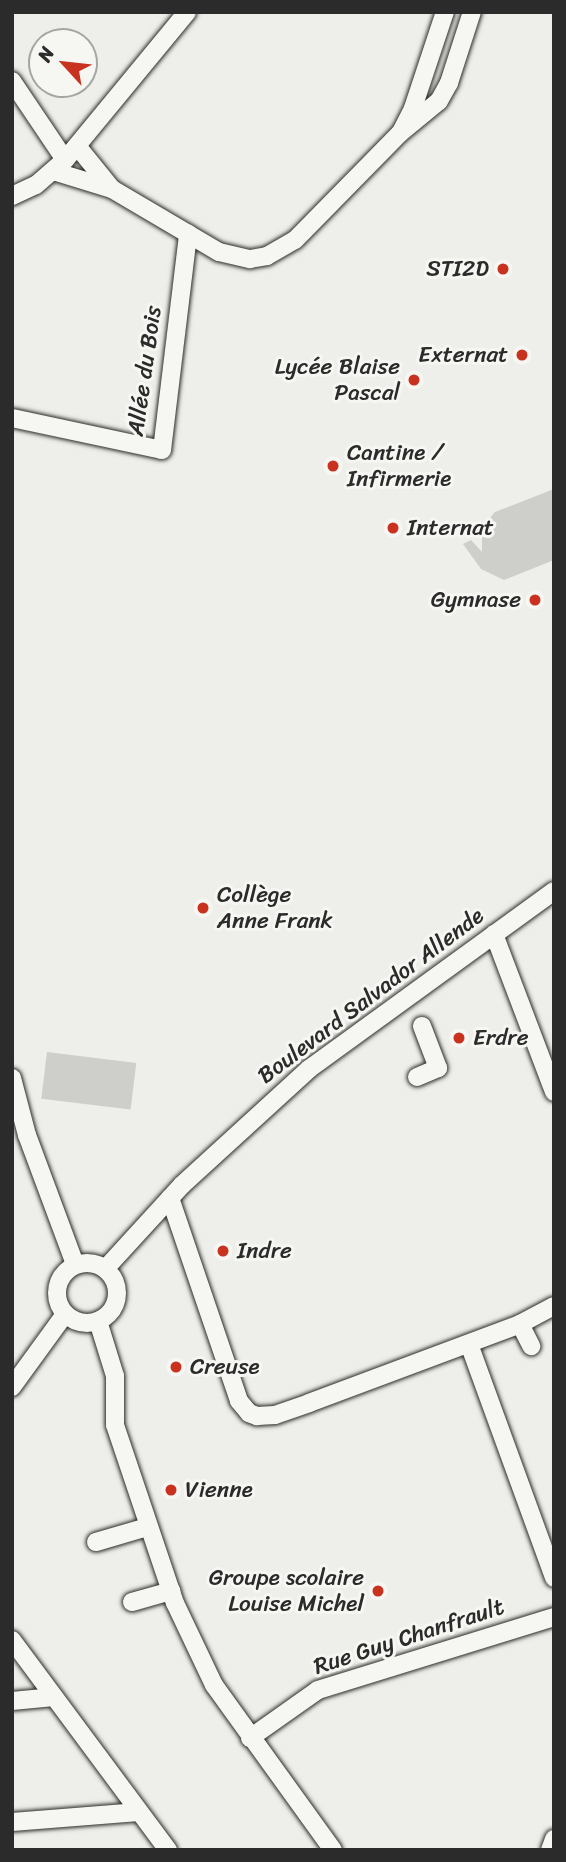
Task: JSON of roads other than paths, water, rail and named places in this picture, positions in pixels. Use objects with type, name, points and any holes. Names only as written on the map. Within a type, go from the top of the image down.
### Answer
[{"type":"street","points":[[12,196],[65,159],[187,12]]},
{"type":"street","points":[[400,133],[413,108],[445,12]]},
{"type":"street","points":[[12,82],[65,159],[188,234],[233,257],[250,259],[282,250],[400,133],[425,116],[445,93],[472,12]]},
{"type":"street","points":[[65,159],[112,189]]},
{"type":"street","name":"Allée du Bois","points":[[12,418],[162,450],[188,234]]},
{"type":"street","name":"Boulevard Salvador Allende","points":[[106,1268],[170,1198],[239,1130],[309,1069],[554,891]]},
{"type":"street","points":[[494,933],[554,1092]]},
{"type":"street","points":[[417,1077],[438,1068],[422,1026]]},
{"type":"street","points":[[12,1078],[27,1135],[75,1264]]},
{"type":"street","points":[[170,1198],[239,1401],[249,1413],[275,1415],[469,1344],[520,1324],[554,1306]]},
{"type":"street","points":[[86,1262],[106,1268],[113,1276],[118,1297],[107,1315],[98,1321],[81,1323],[65,1314],[57,1300],[58,1283],[75,1264],[86,1262]]},
{"type":"street","points":[[12,1387],[65,1314]]},
{"type":"street","points":[[98,1321],[115,1376],[115,1425],[147,1527],[171,1591],[214,1685],[333,1850]]},
{"type":"street","points":[[520,1324],[531,1346]]},
{"type":"street","points":[[469,1344],[554,1578]]},
{"type":"street","points":[[96,1542],[147,1527]]},
{"type":"street","points":[[132,1602],[171,1591]]},
{"type":"street","name":"Rue Guy Chanfrault","points":[[250,1738],[318,1690],[554,1617]]},
{"type":"street","points":[[12,1640],[168,1850]]},
{"type":"street","points":[[12,1701],[54,1697]]},
{"type":"street","points":[[12,1822],[139,1812]]},
{"type":"street","points":[[550,1850],[554,1839]]},
{"type":"place","name":"STI2D","points":[[503,269]]},
{"type":"place","name":"Externat","points":[[522,355]]},
{"type":"place","name":"Lycée Blaise Pascal","points":[[414,380]]},
{"type":"place","name":"Cantine / Infirmerie","points":[[333,466]]},
{"type":"place","name":"Internat","points":[[393,528]]},
{"type":"place","name":"Gymnase","points":[[535,600]]},
{"type":"place","name":"Collège Anne Frank","points":[[203,908]]},
{"type":"place","name":"Erdre","points":[[459,1038]]},
{"type":"place","name":"Indre","points":[[223,1251]]},
{"type":"place","name":"Creuse","points":[[176,1367]]},
{"type":"place","name":"Vienne","points":[[171,1490]]},
{"type":"place","name":"Groupe scolaire Louise Michel","points":[[378,1591]]}]
